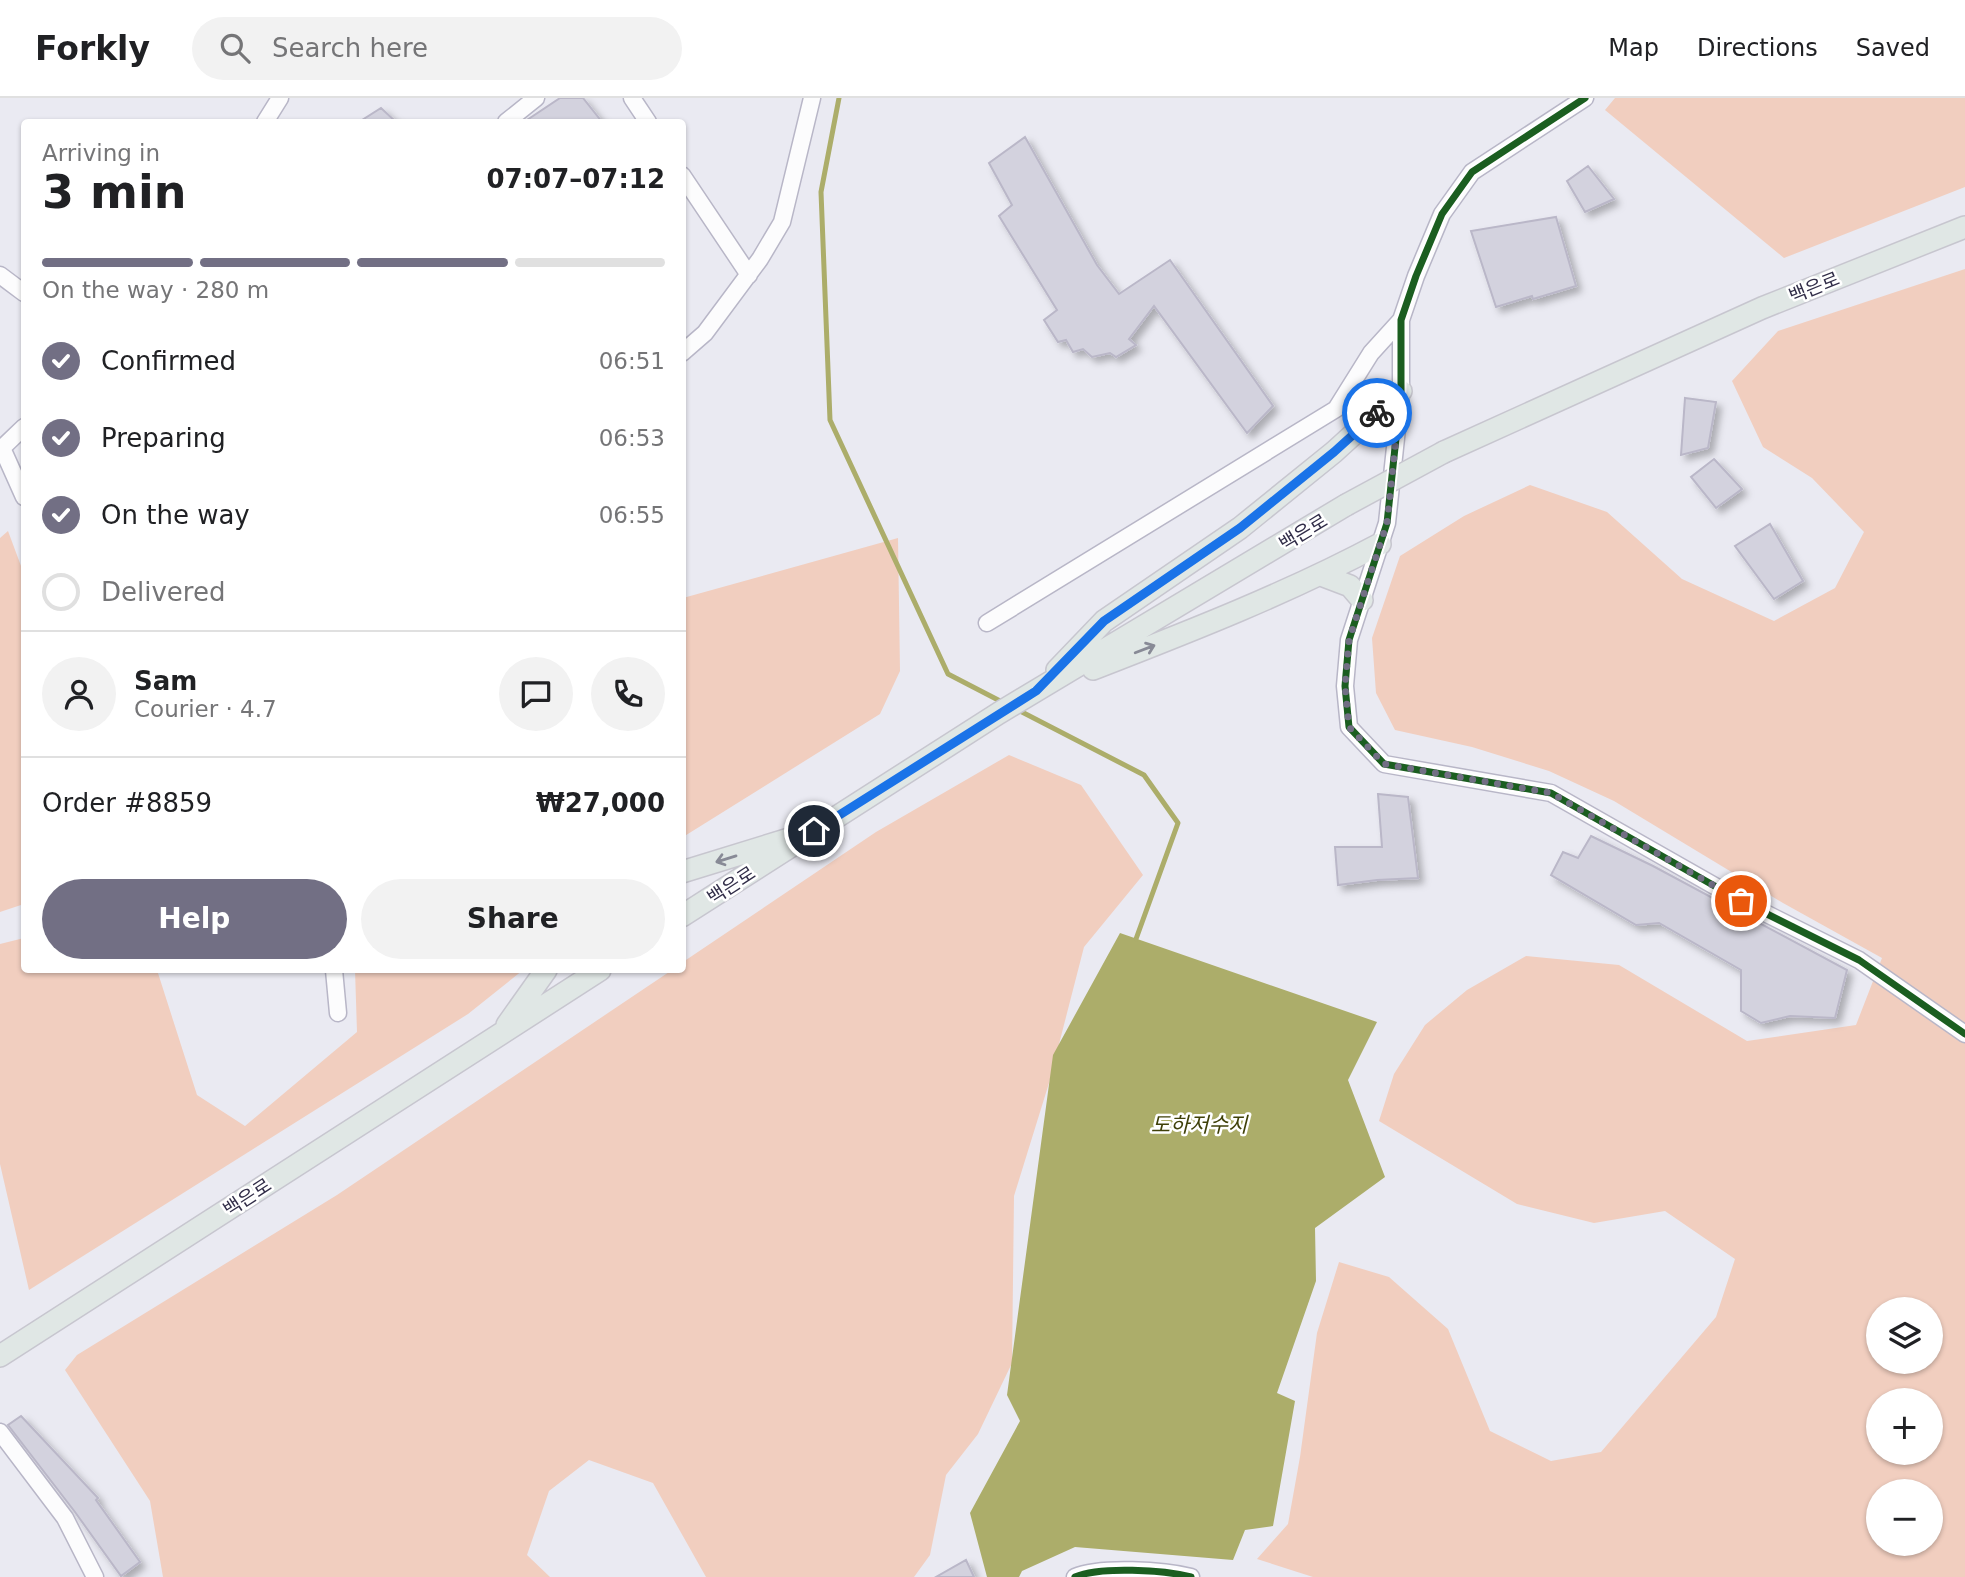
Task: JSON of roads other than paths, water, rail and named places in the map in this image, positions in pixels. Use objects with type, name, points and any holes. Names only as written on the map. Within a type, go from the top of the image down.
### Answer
[{"type":"main road","name":"백은로","points":[[686,913],[999,713],[1346,505],[1444,453],[1762,308],[1965,227]]},
{"type":"main road","points":[[1029,695],[1104,621],[1240,528],[1334,452],[1401,391]]},
{"type":"main road","points":[[1029,695],[1197,629],[1321,575],[1381,544]]},
{"type":"main road","points":[[1321,575],[1350,586],[1362,600]]},
{"type":"main road","points":[[686,871],[814,831]]},
{"type":"main road","points":[[500,1033],[544,973]]},
{"type":"main road","name":"백은로","points":[[0,1356],[595,973]]},
{"type":"street","points":[[267,119],[280,98]]},
{"type":"street","points":[[510,119],[536,98]]},
{"type":"street","points":[[632,98],[646,119]]},
{"type":"street","points":[[686,350],[705,333],[749,275],[782,222],[812,98]]},
{"type":"street","points":[[1585,98],[1472,172],[1442,214],[1416,276],[1401,320],[1401,391],[1387,523],[1349,640],[1345,686],[1349,727],[1384,764],[1551,793],[1741,901],[1859,960],[1965,1034]]},
{"type":"street","points":[[686,181],[749,275]]},
{"type":"street","points":[[0,275],[21,291]]},
{"type":"street","points":[[988,623],[1336,409],[1371,353],[1401,320]]},
{"type":"street","points":[[21,430],[1,449],[21,491]]},
{"type":"street","points":[[334,973],[338,1013]]},
{"type":"street","points":[[0,1432],[65,1518],[94,1577]]},
{"type":"street","points":[[1075,1577],[1115,1571],[1174,1573],[1191,1577]]},
{"type":"water","name":"도하저수지","points":[[1120,933],[1377,1022],[1348,1080],[1385,1177],[1315,1228],[1316,1281],[1277,1393],[1295,1401],[1273,1526],[1245,1530],[1233,1560],[1075,1547],[1022,1571],[1019,1577],[987,1577],[970,1513],[1020,1421],[1007,1395],[1053,1055]]},
{"type":"waterway","points":[[839,98],[821,192],[830,420],[948,674],[1004,703]]},
{"type":"waterway","points":[[1016,709],[1144,775],[1178,823],[1136,939]]}]
